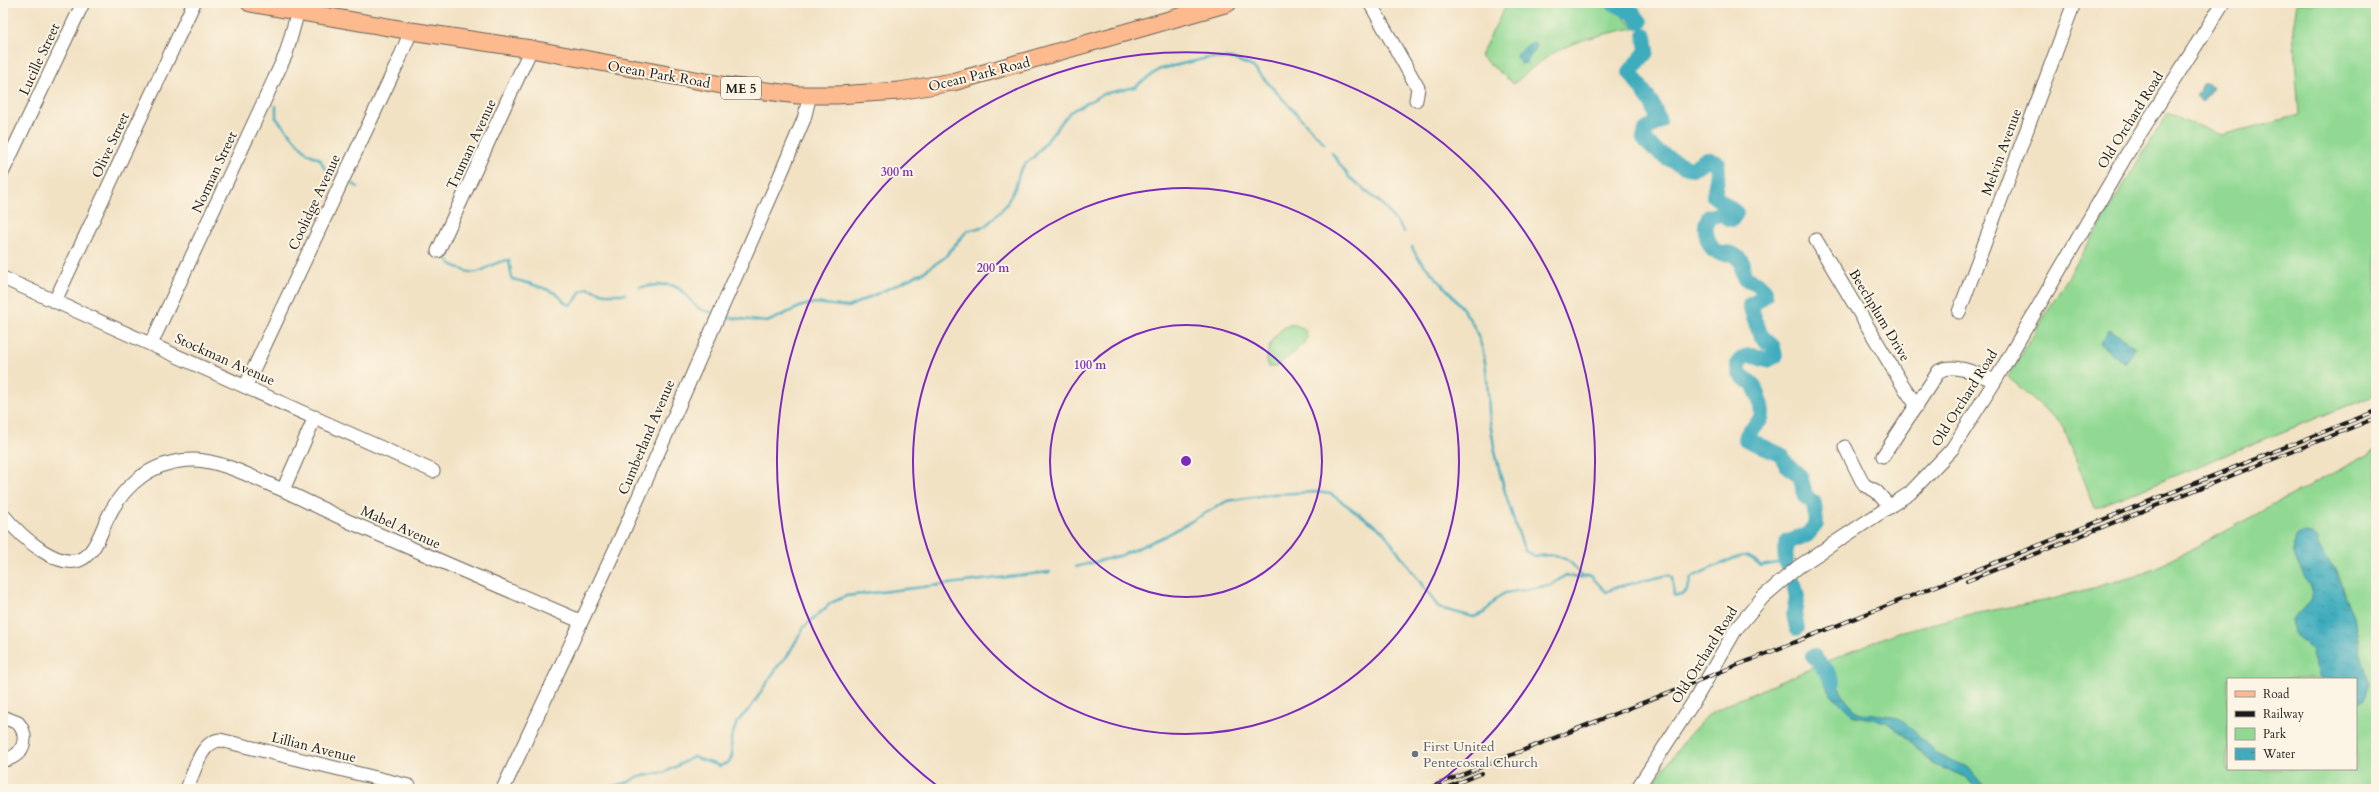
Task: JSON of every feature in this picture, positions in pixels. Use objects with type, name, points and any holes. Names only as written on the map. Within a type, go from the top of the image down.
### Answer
[{"type":"main road","name":"Ocean Park Road","points":[[250,3],[411,31],[531,49],[727,86],[810,95],[870,94],[953,82],[1228,3]]},
{"type":"street","name":"Lucille Street","points":[[3,171],[83,3]]},
{"type":"street","name":"Olive Street","points":[[55,302],[194,3]]},
{"type":"street","points":[[1370,3],[1418,88],[1416,100]]},
{"type":"street","name":"Melvin Avenue","points":[[1959,312],[2074,3]]},
{"type":"street","name":"Old Orchard Road","points":[[1637,789],[1696,698],[1731,638],[1748,614],[1763,597],[1798,567],[1890,507],[1923,482],[1961,437],[2125,158],[2223,3]]},
{"type":"street","name":"Norman Street","points":[[151,344],[286,54],[298,11]]},
{"type":"street","name":"Coolidge Avenue","points":[[246,385],[399,60],[411,31]]},
{"type":"street","name":"Truman Avenue","points":[[438,251],[531,49]]},
{"type":"street","name":"Cumberland Avenue","points":[[503,789],[618,541],[779,178],[804,118],[810,95]]},
{"type":"street","name":"Beechplum Drive","points":[[1816,240],[1902,384],[1917,406]]},
{"type":"street","name":"Stockman Avenue","points":[[3,278],[246,385],[433,471]]},
{"type":"street","points":[[1883,456],[1936,375],[1946,368],[1957,368],[1995,381]]},
{"type":"street","points":[[283,490],[315,417]]},
{"type":"street","points":[[1845,447],[1864,485],[1876,491],[1890,507]]},
{"type":"street","name":"Mabel Avenue","points":[[3,515],[36,546],[48,554],[71,561],[81,560],[89,554],[115,503],[131,483],[142,475],[162,466],[194,460],[216,463],[283,490],[357,525],[580,621]]},
{"type":"street","points":[[3,717],[18,723],[25,739],[24,745],[18,754],[3,760]]},
{"type":"street","name":"Lillian Avenue","points":[[187,789],[204,750],[212,742],[225,741],[303,762],[409,786]]},
{"type":"green space","points":[[1507,3],[1599,3],[1618,11],[1634,28],[1598,36],[1570,45],[1543,60],[1514,84],[1480,56]]},
{"type":"green space","points":[[2297,3],[2376,3],[2376,394],[2095,508],[2062,424],[2008,377],[2167,113],[2221,135],[2299,115],[2293,29]]},
{"type":"green space","points":[[1294,324],[1305,330],[1307,338],[1305,343],[1276,367],[1268,367],[1268,353],[1273,340],[1282,329]]},
{"type":"green space","points":[[2376,450],[2376,789],[1649,789],[1688,736],[1707,716],[1728,704],[1894,633],[1967,615],[2048,600],[2136,576],[2171,560]]},
{"type":"water","points":[[1533,42],[1537,46],[1526,63],[1520,64],[1517,54]]},
{"type":"water","points":[[2206,83],[2213,87],[2202,102],[2196,97],[2203,84]]},
{"type":"water","points":[[2110,329],[2135,348],[2124,363],[2099,343]]},
{"type":"water","points":[[2301,533],[2311,534],[2317,539],[2319,548],[2335,569],[2354,617],[2360,650],[2369,683],[2364,698],[2357,703],[2357,678],[2320,678],[2311,649],[2294,635],[2292,620],[2312,599],[2309,584],[2294,555],[2293,547],[2295,538]]},
{"type":"water","points":[[1825,663],[1843,695],[1855,710],[1862,713],[1893,716],[1905,722],[1938,755],[1968,767],[1986,789],[1976,789],[1966,777],[1932,764],[1908,738],[1886,722],[1852,715],[1829,692],[1817,666]]},
{"type":"waterway","points":[[1614,3],[1633,13],[1640,22]]},
{"type":"waterway","points":[[1645,36],[1647,51],[1630,72],[1652,104],[1659,121],[1646,130],[1644,139],[1659,153],[1681,165],[1693,168],[1707,159],[1717,163],[1718,172],[1714,196],[1736,213],[1732,219],[1720,214],[1709,217],[1706,225],[1707,238],[1713,250],[1735,255],[1743,264],[1742,270],[1746,279],[1757,283],[1765,291],[1765,295],[1750,306],[1761,336],[1773,347],[1775,356],[1767,360],[1755,356],[1748,356],[1741,359],[1738,363],[1740,373],[1756,390],[1762,413],[1760,421],[1749,432],[1746,439],[1781,455],[1786,464],[1800,476],[1806,497],[1814,503],[1816,524],[1807,535],[1788,541],[1785,548],[1786,563]]},
{"type":"waterway","points":[[724,317],[767,322],[802,306],[815,303],[848,307],[922,273],[944,258],[967,231],[986,226],[1006,205],[1015,188],[1020,171],[1026,163],[1034,157],[1070,112],[1103,94],[1135,87],[1160,69],[1208,58],[1234,59],[1253,67],[1324,143]]},
{"type":"waterway","points":[[276,106],[276,118],[307,153],[320,159],[325,169],[335,175]]},
{"type":"waterway","points":[[1332,153],[1349,177],[1383,205],[1404,232]]},
{"type":"waterway","points":[[351,183],[358,187]]},
{"type":"waterway","points":[[1412,247],[1417,257],[1467,314],[1482,346],[1486,367],[1490,422],[1499,471],[1508,504],[1525,551],[1535,556],[1555,555],[1565,559],[1571,563],[1583,577]]},
{"type":"waterway","points":[[445,249],[445,256],[449,262],[463,270],[471,272],[477,272],[494,264],[509,260],[512,279],[534,285],[557,294],[565,303],[569,305],[576,300],[580,292],[588,288],[605,294],[625,294]]},
{"type":"waterway","points":[[640,287],[661,285],[674,286],[680,289],[699,308],[704,311],[711,312]]},
{"type":"waterway","points":[[1076,567],[1122,555],[1165,536],[1227,501],[1273,494],[1316,492],[1331,494],[1383,531],[1439,608],[1474,617],[1484,613],[1497,598],[1505,593],[1551,585],[1566,575],[1577,578],[1591,576],[1606,592],[1617,587],[1668,575],[1672,577],[1674,595],[1682,595],[1687,591],[1691,578],[1735,558],[1745,556],[1754,560],[1761,566],[1777,563],[1786,557]]},
{"type":"waterway","points":[[601,789],[629,782],[637,777],[666,772],[693,757],[720,766],[729,762],[732,756],[731,739],[737,722],[751,707],[778,666],[788,655],[804,627],[831,603],[846,596],[1050,572]]},
{"type":"waterway","points":[[1794,584],[1797,597],[1794,614],[1797,628]]},
{"type":"waterway","points":[[1813,656],[1826,670],[1833,682]]},
{"type":"railway","points":[[1426,789],[2376,411]]},
{"type":"railway","points":[[1967,581],[2376,418]]},
{"type":"railway","points":[[1443,789],[1482,773]]},
{"type":"place","name":"First United Pentecostal Church","points":[[1415,754]]}]
